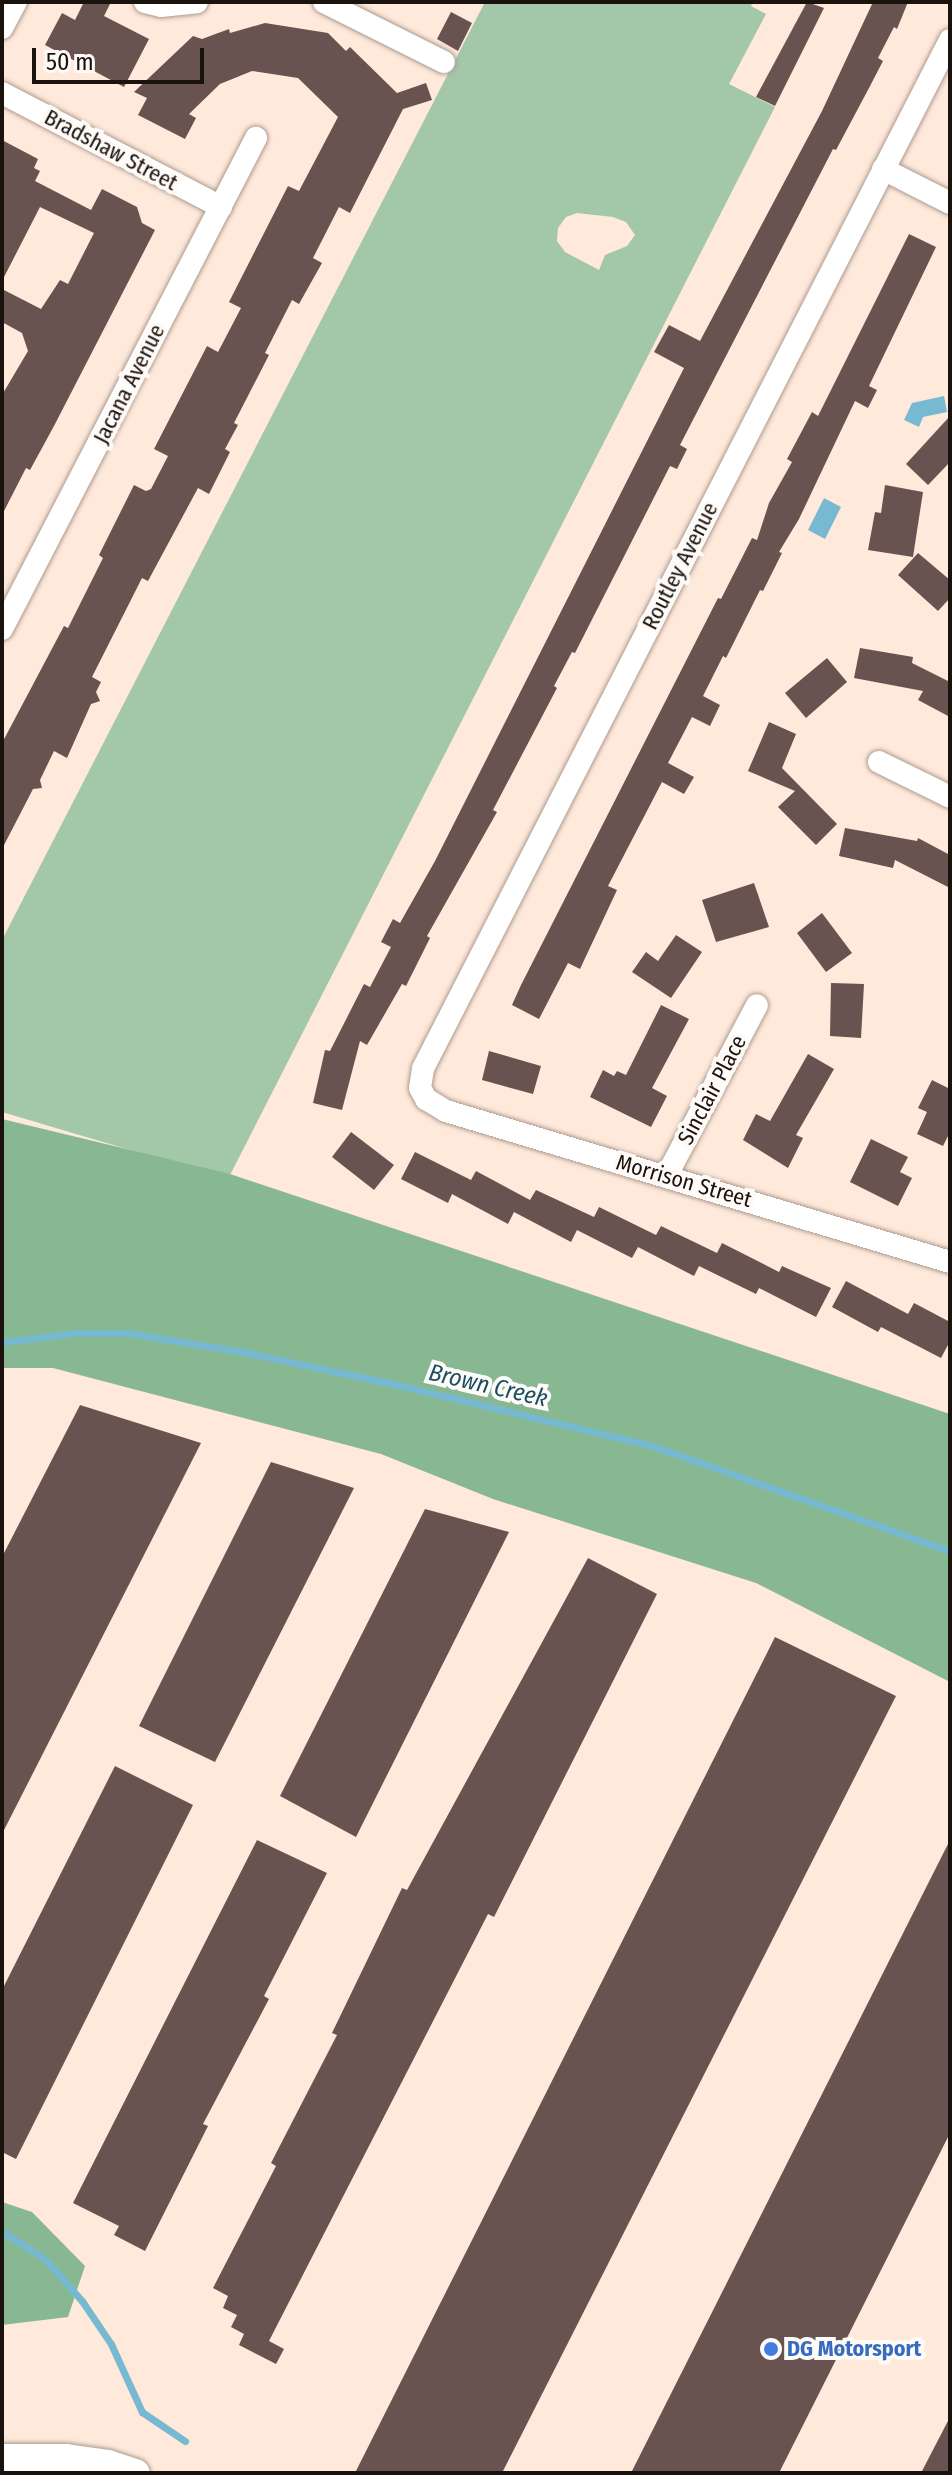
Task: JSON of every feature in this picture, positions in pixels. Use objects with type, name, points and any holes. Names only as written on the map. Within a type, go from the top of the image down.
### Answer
[{"type":"main road","points":[[2,2458],[66,2458],[108,2464],[136,2473]]},
{"type":"street","points":[[2,28],[16,2]]},
{"type":"street","points":[[145,2],[161,6],[197,2]]},
{"type":"street","points":[[324,2],[444,62]]},
{"type":"street","name":"Routley Avenue","points":[[421,1094],[421,1076],[435,1045],[950,40]]},
{"type":"street","name":"Bradshaw Street","points":[[2,93],[221,207]]},
{"type":"street","name":"Jacana Avenue","points":[[2,629],[256,138]]},
{"type":"street","points":[[883,169],[950,203]]},
{"type":"street","points":[[879,762],[950,797]]},
{"type":"street","name":"Sinclair Place","points":[[667,1175],[757,1005]]},
{"type":"street","name":"Morrison Street","points":[[421,1094],[446,1111],[949,1258]]},
{"type":"green space","points":[[485,2],[753,2],[751,6],[766,14],[729,84],[775,107],[228,1179],[2,1112],[2,940]],"holes":[[[577,213],[613,217],[626,222],[635,235],[627,246],[605,255],[599,270],[565,252],[557,241],[558,228],[566,217]]]},
{"type":"green space","points":[[2,1119],[230,1174],[950,1414],[950,1682],[756,1583],[493,1499],[381,1454],[53,1368],[2,1368]]},
{"type":"green space","points":[[2,2202],[32,2212],[85,2266],[68,2317],[2,2325]]},
{"type":"water","points":[[944,396],[947,412],[923,417],[919,427],[904,420],[912,403]]},
{"type":"water","points":[[824,498],[841,507],[825,539],[808,530]]},
{"type":"building","points":[[84,2],[111,2],[104,16],[149,39],[124,87],[45,45],[62,13],[75,20]]},
{"type":"building","points":[[807,2],[824,8],[775,106],[756,97]]},
{"type":"building","points":[[873,2],[908,2],[897,29],[894,27],[878,58],[883,61],[836,150],[833,149],[680,445],[687,449],[677,469],[670,466],[575,653],[572,652],[554,686],[557,688],[493,810],[497,812],[427,936],[430,938],[406,986],[402,984],[367,1045],[360,1041],[342,1110],[313,1103],[325,1050],[330,1051],[364,984],[370,987],[391,947],[381,942],[393,919],[400,923],[435,861],[684,368],[654,352],[669,325],[700,341],[822,111]]},
{"type":"building","points":[[451,12],[472,23],[458,51],[437,39]]},
{"type":"building","points":[[265,23],[328,33],[346,51],[350,47],[397,93],[426,83],[432,100],[403,109],[350,213],[339,207],[313,258],[322,263],[299,304],[292,300],[265,353],[269,355],[234,423],[238,425],[225,449],[230,452],[209,494],[198,488],[148,581],[142,578],[92,677],[101,682],[96,692],[100,701],[91,704],[67,758],[54,751],[40,780],[42,788],[33,789],[2,849],[2,743],[64,626],[68,628],[103,558],[99,555],[134,485],[146,491],[151,489],[168,456],[154,449],[207,346],[218,352],[241,308],[229,302],[288,186],[299,191],[338,117],[298,78],[252,71],[220,84],[189,114],[196,118],[185,139],[138,115],[147,98],[134,92],[193,36],[202,39],[229,29],[230,33]]},
{"type":"building","points":[[2,140],[38,159],[34,168],[40,171],[35,181],[91,210],[102,189],[137,207],[142,223],[155,230],[54,426],[30,470],[26,468],[2,515],[2,395],[28,351],[22,333],[2,322],[2,289],[41,309],[60,280],[68,284],[94,233],[40,207],[2,281]]},
{"type":"building","points":[[909,234],[936,247],[869,386],[877,390],[868,408],[855,401],[799,519],[779,552],[782,553],[763,591],[760,590],[703,696],[720,705],[710,726],[692,717],[668,763],[694,777],[684,794],[662,782],[608,886],[617,890],[580,969],[568,963],[539,1019],[512,1005],[521,985],[718,598],[721,599],[752,538],[757,540],[769,503],[792,462],[787,459],[812,412],[818,416]]},
{"type":"building","points":[[950,416],[950,462],[928,485],[906,464]]},
{"type":"building","points":[[885,485],[923,492],[913,557],[868,550],[875,512],[881,513]]},
{"type":"building","points":[[918,553],[950,580],[950,598],[938,611],[898,575]]},
{"type":"building","points":[[860,648],[913,657],[912,663],[950,682],[950,717],[918,700],[923,691],[854,678]]},
{"type":"building","points":[[827,658],[847,682],[806,718],[785,693]]},
{"type":"building","points":[[769,722],[796,734],[782,768],[837,824],[816,845],[778,807],[795,791],[748,771]]},
{"type":"building","points":[[845,828],[917,841],[918,838],[950,855],[950,888],[895,860],[893,868],[839,856]]},
{"type":"building","points":[[754,883],[769,927],[716,942],[702,900]]},
{"type":"building","points":[[822,913],[852,953],[826,972],[797,933]]},
{"type":"building","points":[[676,935],[702,952],[671,998],[632,972],[646,952],[658,961]]},
{"type":"building","points":[[831,983],[864,984],[861,1038],[830,1036]]},
{"type":"building","points":[[661,1005],[689,1019],[652,1088],[667,1096],[651,1127],[590,1097],[603,1070],[614,1076],[617,1071],[626,1075]]},
{"type":"building","points":[[489,1051],[541,1066],[533,1094],[482,1080]]},
{"type":"building","points":[[808,1054],[834,1069],[796,1135],[803,1138],[788,1168],[743,1140],[756,1114],[770,1121]]},
{"type":"building","points":[[932,1080],[950,1089],[950,1132],[943,1146],[917,1134],[927,1112],[918,1108]]},
{"type":"building","points":[[351,1132],[394,1165],[374,1190],[332,1157]]},
{"type":"building","points":[[871,1139],[908,1157],[900,1172],[912,1178],[898,1206],[850,1182]]},
{"type":"building","points":[[415,1152],[471,1180],[476,1171],[530,1200],[536,1190],[594,1217],[599,1207],[656,1235],[661,1226],[717,1253],[722,1243],[779,1272],[782,1266],[831,1288],[816,1317],[759,1288],[756,1294],[699,1266],[694,1276],[638,1247],[632,1258],[577,1230],[571,1242],[514,1212],[508,1224],[452,1194],[448,1203],[401,1179]]},
{"type":"building","points":[[846,1281],[908,1314],[914,1303],[950,1322],[950,1341],[941,1358],[881,1327],[878,1332],[832,1307]]},
{"type":"building","points":[[80,1405],[201,1443],[2,1834],[2,1557]]},
{"type":"building","points":[[271,1462],[354,1488],[215,1762],[139,1726]]},
{"type":"building","points":[[425,1509],[509,1532],[356,1837],[280,1796]]},
{"type":"building","points":[[588,1558],[657,1594],[494,1917],[488,1914],[269,2341],[284,2349],[276,2364],[239,2345],[244,2334],[231,2327],[237,2315],[223,2308],[228,2296],[213,2288],[276,2166],[271,2163],[337,2035],[332,2033],[402,1888],[407,1890]]},
{"type":"building","points":[[775,1637],[896,1696],[502,2473],[355,2473]]},
{"type":"building","points":[[115,1766],[193,1805],[16,2159],[2,2152],[2,1990]]},
{"type":"building","points":[[257,1840],[327,1873],[264,1996],[269,1999],[203,2124],[208,2126],[145,2251],[114,2235],[119,2226],[73,2203]]},
{"type":"building","points":[[950,1840],[950,2133],[779,2473],[631,2473]]},
{"type":"building","points":[[950,2417],[950,2473],[921,2473]]},
{"type":"waterway","name":"Brown Creek","points":[[2,1342],[75,1333],[128,1333],[243,1352],[389,1383],[653,1446],[950,1551]]},
{"type":"waterway","points":[[2,2231],[46,2260],[82,2301],[111,2344],[142,2412],[185,2441]]},
{"type":"place","name":"DG Motorsport","points":[[771,2349]]}]
